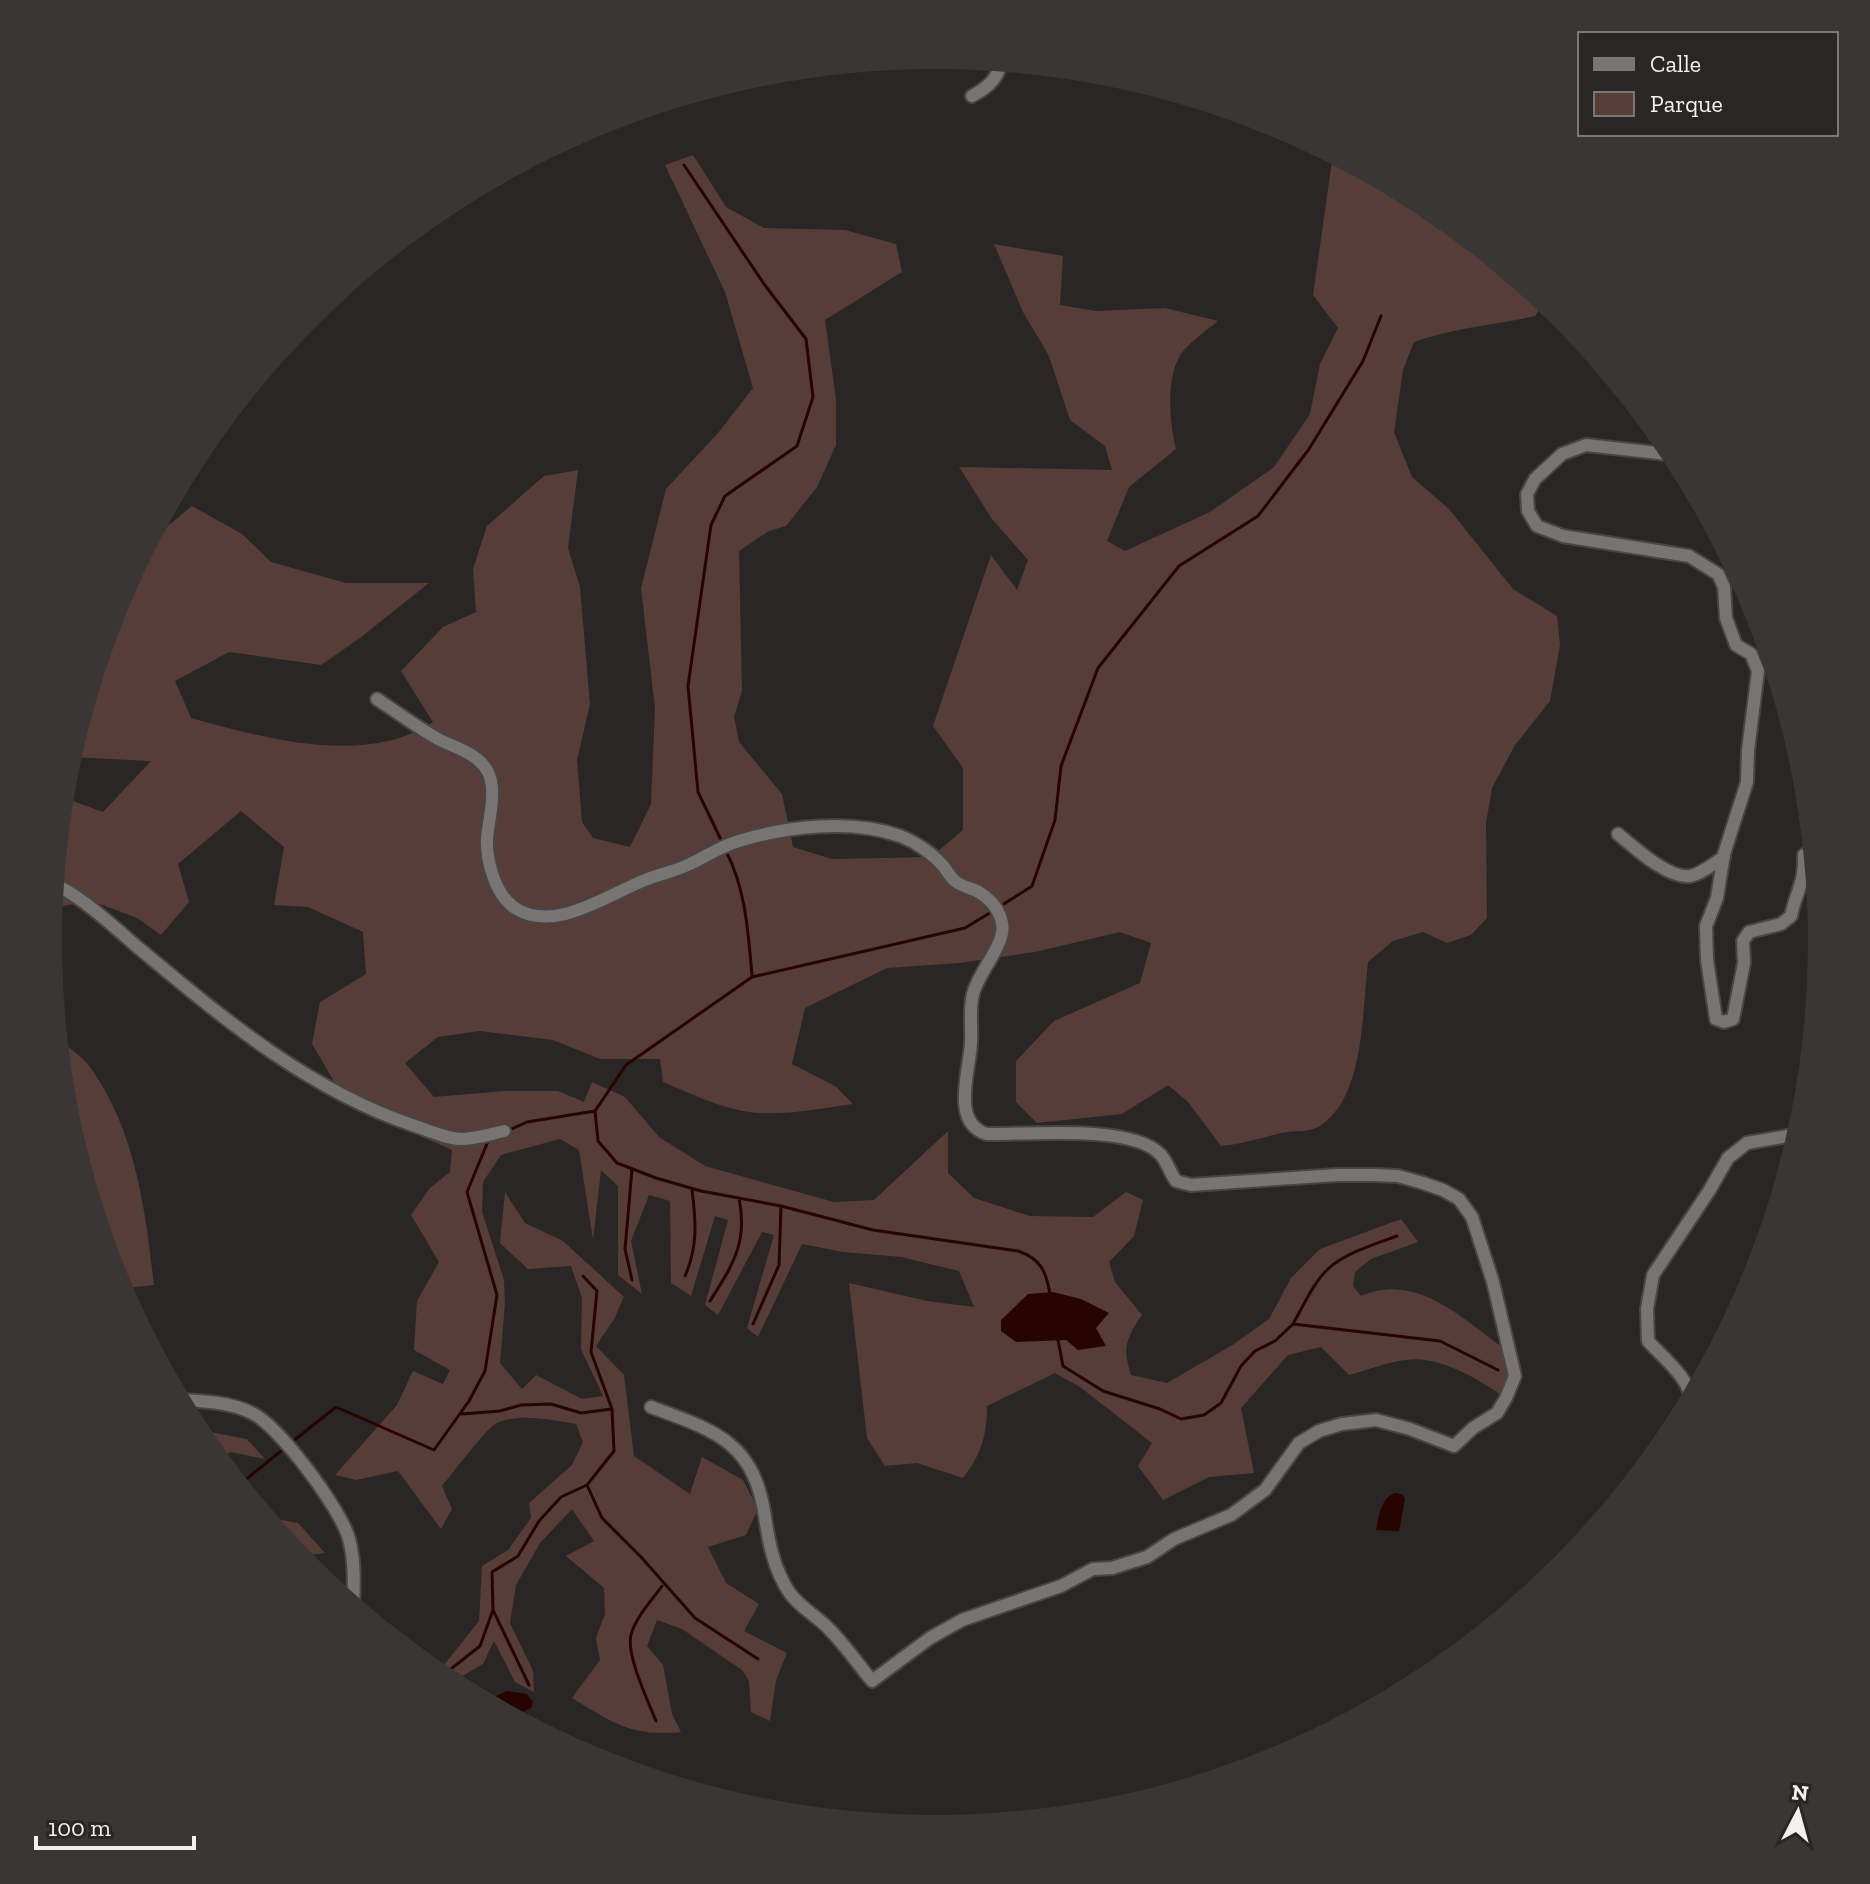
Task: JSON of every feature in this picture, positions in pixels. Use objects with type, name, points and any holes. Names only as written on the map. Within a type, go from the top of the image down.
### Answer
[{"type":"street","points":[[972,96],[989,87],[999,72]]},
{"type":"street","points":[[1658,453],[1586,445],[1562,454],[1535,479],[1527,494],[1528,511],[1537,526],[1563,536],[1689,556],[1718,574],[1724,587],[1726,618],[1736,645],[1751,654],[1758,671],[1747,782],[1724,857],[1717,898],[1706,926],[1710,990],[1716,1019],[1724,1022],[1733,1019],[1744,963],[1743,941],[1749,932],[1781,924],[1791,916],[1794,900],[1802,887],[1804,859]]},
{"type":"street","points":[[377,699],[438,739],[467,753],[488,773],[492,792],[487,843],[496,885],[514,908],[531,915],[563,914],[589,908],[645,880],[691,864],[714,850],[740,840],[816,827],[858,828],[899,836],[930,854],[955,882],[993,902],[1003,924],[1000,940],[981,972],[972,995],[971,1046],[964,1093],[966,1111],[977,1130],[983,1134],[1086,1133],[1119,1137],[1161,1154],[1176,1181],[1191,1185],[1337,1175],[1398,1176],[1459,1199],[1472,1217],[1490,1271],[1515,1376],[1497,1413],[1473,1428],[1454,1446],[1376,1420],[1342,1424],[1319,1431],[1299,1443],[1265,1490],[1231,1515],[1174,1539],[1147,1557],[1112,1568],[1093,1569],[1061,1586],[962,1620],[930,1638],[872,1681],[828,1628],[807,1612],[789,1591],[772,1556],[761,1494],[751,1467],[739,1450],[697,1424],[651,1407]]},
{"type":"street","points":[[1618,834],[1660,866],[1681,876],[1692,876],[1724,857]]},
{"type":"street","points":[[64,891],[280,1060],[331,1089],[394,1119],[451,1137],[464,1139],[504,1131]]},
{"type":"street","points":[[1687,1386],[1648,1341],[1647,1309],[1653,1275],[1728,1158],[1747,1143],[1785,1136]]},
{"type":"street","points":[[193,1401],[230,1405],[251,1412],[283,1437],[338,1515],[348,1535],[353,1557],[353,1592]]},
{"type":"green space","points":[[693,155],[726,207],[764,228],[845,230],[896,244],[902,272],[825,320],[836,400],[836,445],[817,487],[786,526],[769,531],[739,551],[742,691],[734,717],[739,742],[782,794],[793,847],[832,859],[931,857],[963,830],[963,768],[933,726],[991,555],[1017,590],[1028,560],[992,519],[959,467],[1112,470],[1105,446],[1070,420],[1049,356],[1023,312],[994,244],[1063,256],[1060,305],[1096,311],[1165,308],[1218,321],[1188,346],[1178,359],[1170,398],[1176,449],[1129,487],[1107,541],[1125,551],[1210,512],[1274,467],[1310,414],[1320,364],[1338,328],[1313,295],[1332,165],[1420,216],[1466,249],[1538,312],[1535,316],[1458,330],[1414,342],[1403,370],[1394,432],[1412,477],[1449,509],[1513,589],[1557,616],[1560,645],[1550,701],[1515,745],[1492,788],[1486,823],[1487,918],[1471,935],[1447,943],[1423,932],[1393,941],[1368,962],[1362,1029],[1353,1076],[1345,1097],[1333,1114],[1318,1127],[1221,1146],[1188,1102],[1168,1085],[1122,1114],[1037,1123],[1016,1102],[1016,1061],[1054,1021],[1140,983],[1151,943],[1120,932],[1035,952],[960,963],[887,968],[805,1008],[792,1064],[835,1086],[853,1104],[782,1113],[747,1112],[663,1082],[660,1059],[600,1059],[553,1040],[480,1031],[438,1037],[405,1063],[434,1097],[505,1091],[558,1091],[584,1102],[592,1082],[625,1097],[659,1137],[705,1166],[834,1202],[874,1200],[948,1131],[948,1173],[974,1198],[1030,1216],[1093,1217],[1126,1192],[1143,1200],[1134,1236],[1109,1262],[1115,1282],[1142,1315],[1127,1344],[1128,1365],[1131,1375],[1167,1383],[1234,1344],[1269,1319],[1291,1278],[1320,1249],[1401,1219],[1418,1242],[1371,1259],[1355,1272],[1353,1286],[1361,1296],[1382,1290],[1402,1290],[1421,1295],[1458,1314],[1509,1352],[1515,1376],[1506,1398],[1471,1377],[1432,1361],[1399,1361],[1349,1375],[1321,1347],[1288,1355],[1241,1408],[1254,1473],[1209,1477],[1163,1500],[1138,1466],[1152,1443],[1080,1387],[1055,1373],[987,1406],[982,1444],[963,1478],[917,1463],[885,1466],[867,1438],[849,1283],[927,1301],[974,1307],[959,1271],[901,1257],[843,1252],[802,1244],[758,1337],[747,1328],[774,1235],[762,1232],[718,1315],[705,1305],[728,1220],[715,1216],[691,1296],[671,1283],[670,1201],[649,1195],[631,1241],[642,1294],[618,1275],[618,1186],[601,1170],[593,1240],[579,1150],[560,1139],[501,1155],[483,1182],[482,1212],[504,1280],[500,1363],[522,1389],[536,1375],[582,1399],[603,1396],[581,1349],[582,1298],[571,1266],[528,1269],[500,1243],[505,1192],[525,1223],[563,1241],[624,1297],[596,1346],[624,1375],[634,1456],[690,1494],[702,1457],[743,1480],[758,1509],[746,1535],[708,1547],[726,1583],[759,1604],[744,1631],[787,1653],[776,1680],[770,1721],[751,1712],[749,1681],[742,1670],[682,1629],[657,1620],[647,1646],[663,1665],[672,1714],[681,1732],[636,1730],[599,1715],[572,1698],[600,1660],[596,1638],[605,1614],[604,1588],[566,1556],[594,1541],[572,1509],[540,1543],[516,1585],[510,1623],[533,1671],[534,1692],[515,1682],[494,1641],[483,1664],[463,1676],[445,1664],[479,1621],[482,1566],[508,1550],[531,1518],[529,1503],[572,1465],[583,1442],[576,1424],[514,1418],[495,1424],[442,1486],[452,1509],[441,1529],[398,1471],[356,1480],[335,1475],[397,1405],[413,1371],[443,1384],[450,1370],[414,1350],[417,1301],[439,1262],[411,1215],[430,1188],[450,1172],[452,1150],[401,1127],[341,1093],[312,1044],[320,1002],[366,974],[363,932],[308,907],[274,905],[284,847],[241,811],[178,864],[189,902],[161,935],[137,918],[92,901],[63,906],[74,801],[103,812],[151,761],[82,758],[108,661],[128,608],[168,526],[192,506],[242,534],[271,562],[346,583],[429,583],[321,665],[229,652],[175,681],[191,718],[282,740],[346,746],[377,743],[406,736],[433,722],[401,671],[443,627],[476,612],[473,569],[487,526],[544,476],[578,470],[568,548],[580,587],[590,704],[577,760],[582,822],[593,838],[630,847],[651,804],[655,708],[641,588],[666,489],[718,433],[753,388],[725,292],[665,165]]},
{"type":"green space","points":[[68,1047],[90,1067],[106,1092],[128,1144],[142,1200],[154,1285],[133,1287],[108,1223],[79,1112]]},
{"type":"green space","points":[[213,1433],[247,1439],[265,1459],[228,1453]]},
{"type":"green space","points":[[281,1520],[298,1523],[325,1553],[314,1555]]},
{"type":"shaded area","points":[[1053,1292],[1081,1299],[1109,1313],[1096,1328],[1106,1346],[1078,1350],[1066,1340],[1016,1342],[1001,1331],[1001,1320],[1028,1294]]},
{"type":"shaded area","points":[[1395,1493],[1402,1494],[1405,1499],[1399,1531],[1376,1530],[1383,1504]]},
{"type":"shaded area","points":[[506,1691],[527,1694],[533,1702],[531,1708],[524,1712],[496,1696]]},
{"type":"waterway","points":[[684,165],[764,284],[806,339],[813,397],[797,446],[725,496],[711,525],[688,686],[698,792],[723,844]]},
{"type":"waterway","points":[[999,907],[1032,886],[1055,820],[1061,766],[1098,668],[1179,566],[1258,516],[1309,449],[1363,361],[1381,316]]},
{"type":"waterway","points":[[726,851],[742,896],[752,975]]},
{"type":"waterway","points":[[595,1111],[626,1065],[752,977],[965,928],[993,911]]},
{"type":"waterway","points":[[507,1131],[527,1122],[595,1111],[598,1141],[617,1163],[701,1191],[781,1206],[873,1230],[1018,1251],[1041,1267],[1050,1294]]},
{"type":"waterway","points":[[292,1442],[336,1407],[434,1450],[469,1401],[485,1371],[497,1295],[467,1192],[489,1139]]},
{"type":"waterway","points":[[632,1169],[625,1249],[632,1280]]},
{"type":"waterway","points":[[685,1276],[695,1234],[692,1190]]},
{"type":"waterway","points":[[710,1301],[726,1276],[740,1240],[739,1198]]},
{"type":"waterway","points":[[753,1324],[779,1265],[781,1206]]},
{"type":"waterway","points":[[1294,1322],[1313,1287],[1335,1263],[1397,1236]]},
{"type":"waterway","points":[[583,1276],[597,1291],[591,1352],[612,1409]]},
{"type":"waterway","points":[[1058,1340],[1063,1366],[1103,1391],[1181,1419],[1204,1415],[1221,1403],[1241,1366],[1255,1351],[1275,1341],[1293,1324],[1440,1341],[1498,1370]]},
{"type":"waterway","points":[[451,1669],[480,1646],[493,1610],[492,1572],[518,1556],[539,1521],[561,1497],[587,1485],[614,1451],[612,1409],[581,1413],[551,1404],[462,1414]]},
{"type":"waterway","points":[[247,1479],[286,1447]]},
{"type":"waterway","points":[[587,1485],[602,1518],[695,1618],[758,1659]]},
{"type":"waterway","points":[[656,1721],[630,1644],[636,1622],[662,1586]]},
{"type":"waterway","points":[[493,1610],[529,1685]]}]
